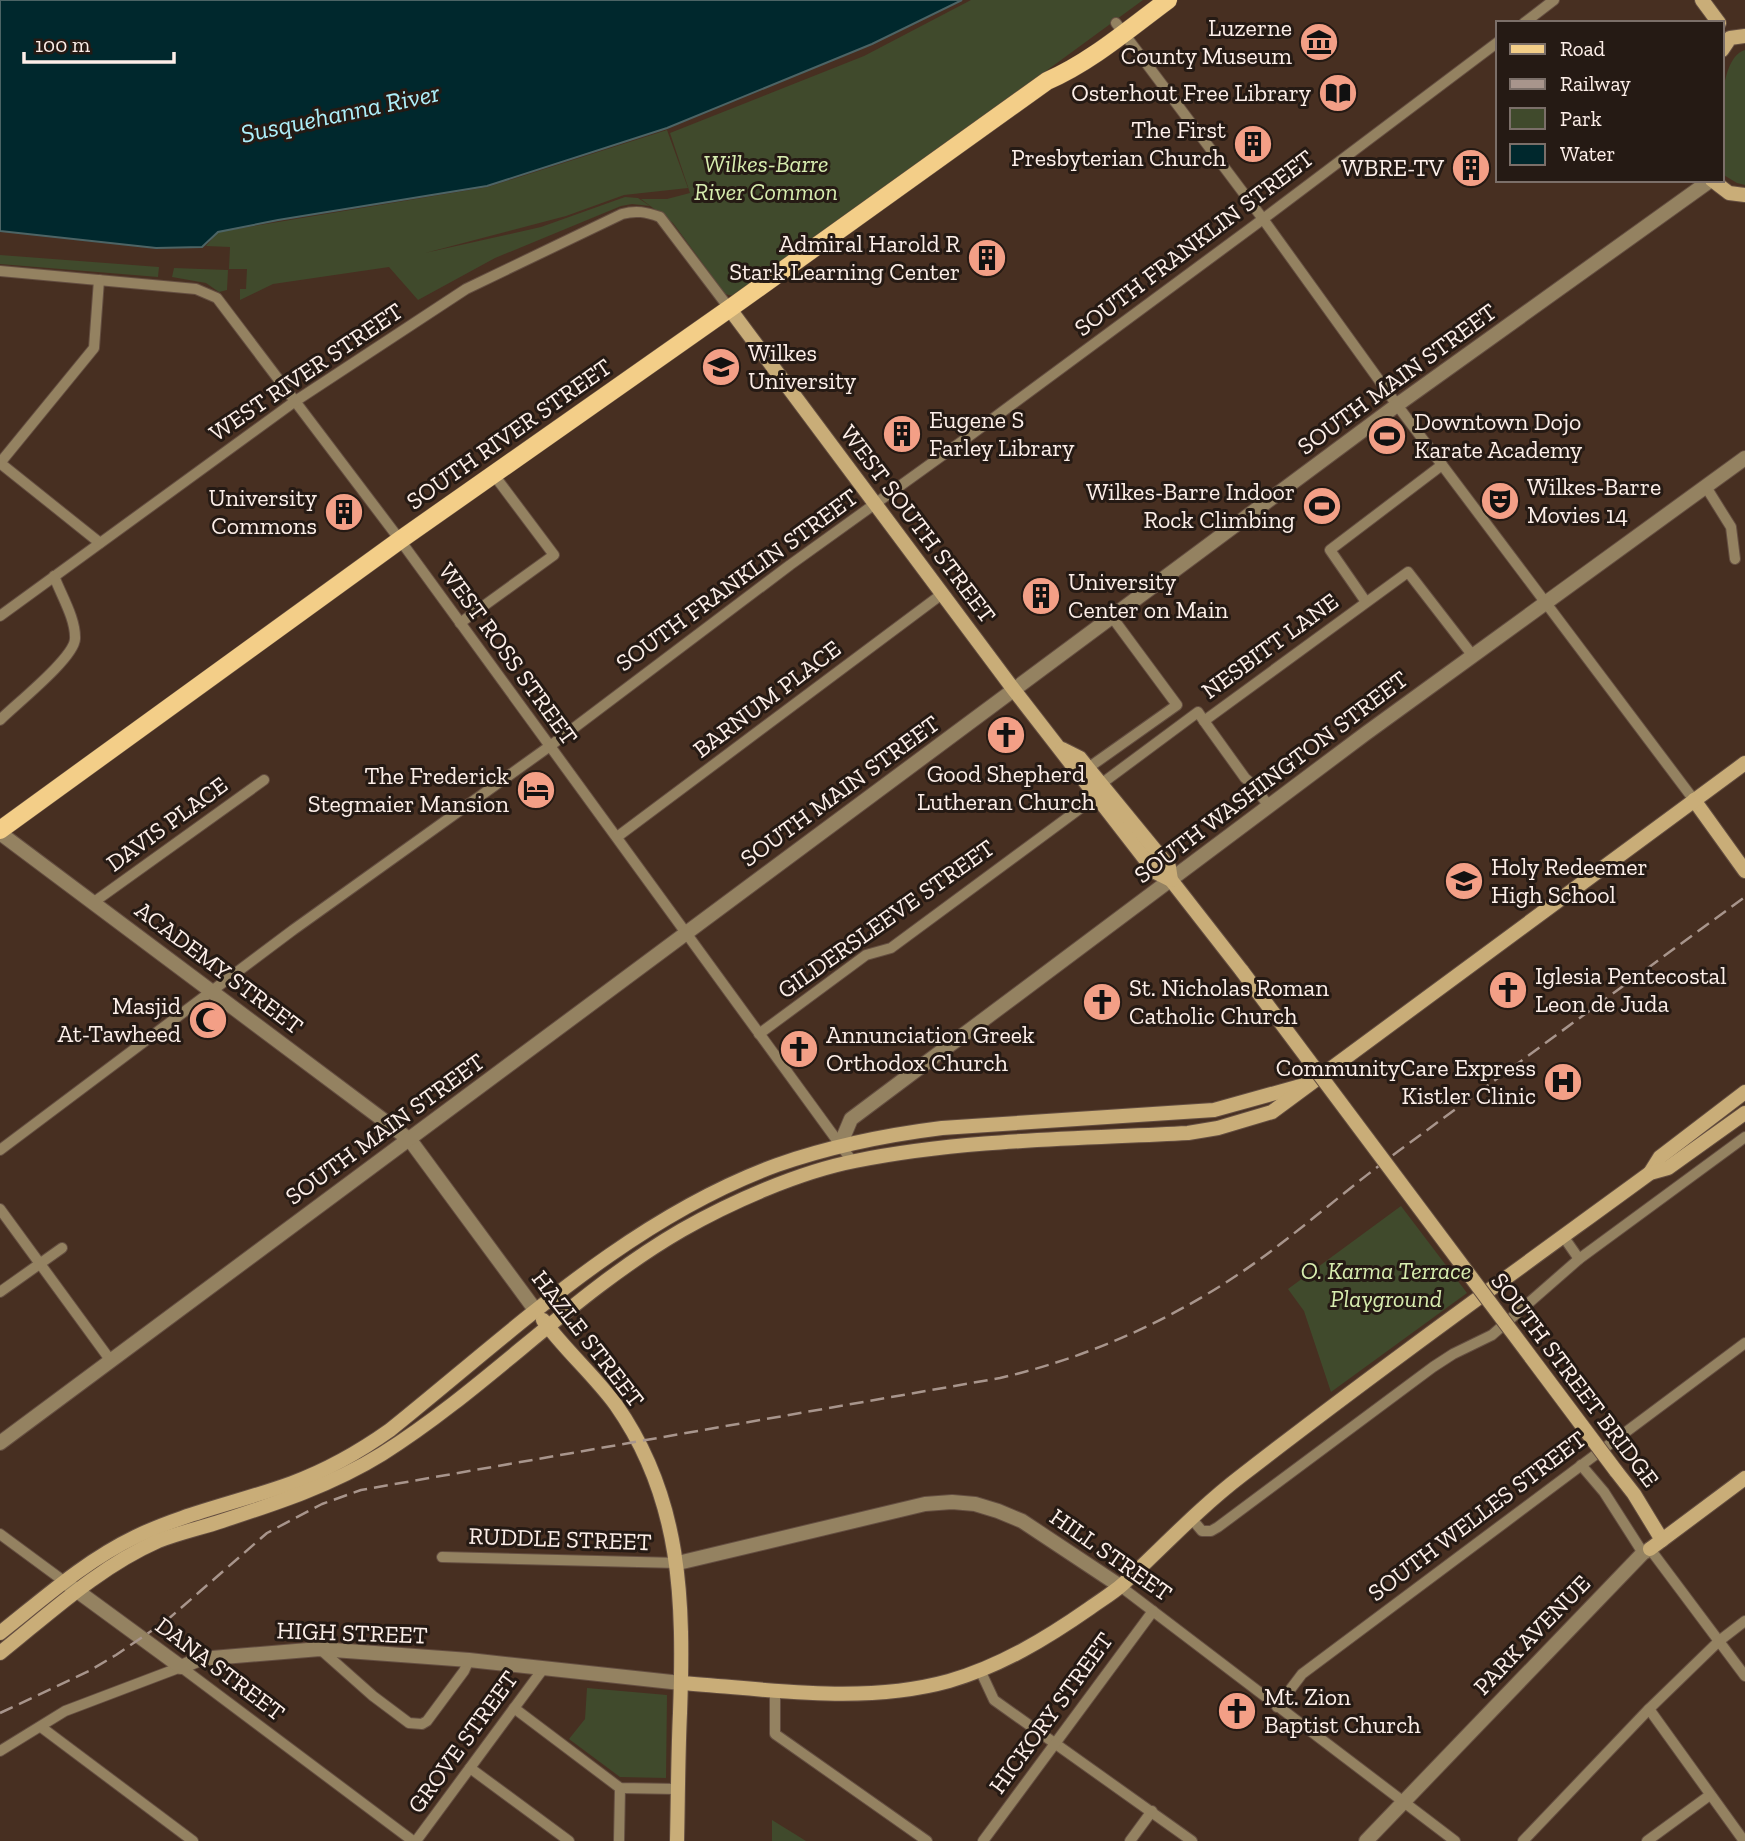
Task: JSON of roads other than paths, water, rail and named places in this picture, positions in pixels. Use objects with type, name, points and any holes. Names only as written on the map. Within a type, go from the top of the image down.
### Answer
[{"type":"main road","name":"SOUTH RIVER STREET","points":[[0,831],[400,541],[1047,81],[1060,75],[1120,27],[1148,0]]},
{"type":"main road","name":"SOUTH RIVER STREET","points":[[1120,27],[1168,0]]},
{"type":"main road","points":[[1702,0],[1718,21]]},
{"type":"main road","points":[[1714,182],[1729,193],[1745,195]]},
{"type":"main road","name":"WEST SOUTH STREET","points":[[729,308],[1014,690],[1061,748]]},
{"type":"main road","points":[[1061,748],[1080,758],[1098,790]]},
{"type":"main road","points":[[1061,748],[1098,790]]},
{"type":"main road","points":[[0,1633],[71,1586],[159,1541],[285,1501],[338,1478],[381,1454],[436,1415],[547,1325],[681,1231],[747,1198],[852,1161],[961,1144],[1188,1133],[1218,1128],[1272,1112],[1745,763]]},
{"type":"main road","name":"SOUTH STREET BRIDGE","points":[[1098,790],[1169,867],[1171,880],[1634,1494],[1652,1547]]},
{"type":"main road","points":[[1694,800],[1745,871]]},
{"type":"main road","points":[[0,1653],[101,1556],[136,1536],[293,1482],[341,1462],[390,1430],[536,1311],[647,1230],[708,1196],[776,1165],[840,1145],[942,1128],[1214,1110],[1306,1085]]},
{"type":"main road","points":[[1650,1173],[1660,1157],[1745,1092]]},
{"type":"main road","points":[[681,1683],[860,1695],[891,1692],[922,1688],[980,1670],[1033,1645],[1120,1586],[1191,1518],[1280,1445],[1650,1173],[1668,1168],[1745,1113]]},
{"type":"main road","name":"HAZLE STREET","points":[[536,1311],[615,1404],[637,1441],[662,1497],[678,1563],[681,1683],[677,1841]]},
{"type":"main road","name":"PARK AVENUE","points":[[1652,1547],[1745,1478]]},
{"type":"street","points":[[1527,21],[1554,0]]},
{"type":"street","points":[[1120,27],[1397,405],[1694,800]]},
{"type":"street","name":"SOUTH FRANKLIN STREET","points":[[0,1150],[334,901],[550,746],[790,565],[1263,219],[1496,44]]},
{"type":"street","name":"SOUTH MAIN STREET","points":[[0,1443],[1397,405],[1708,182]]},
{"type":"street","name":"WEST RIVER STREET","points":[[0,616],[294,402],[466,289],[622,214],[632,211],[646,212],[660,217]]},
{"type":"street","name":"WEST SOUTH STREET","points":[[660,217],[729,308]]},
{"type":"street","name":"WEST ROSS STREET","points":[[0,271],[196,289],[217,298],[400,541],[852,1161]]},
{"type":"street","points":[[99,280],[94,348],[0,463],[100,543]]},
{"type":"street","name":"SOUTH WASHINGTON STREET","points":[[840,1145],[851,1119],[1269,806],[1745,458]]},
{"type":"street","points":[[1366,602],[1330,550],[1442,465]]},
{"type":"street","points":[[460,623],[554,555],[494,475]]},
{"type":"street","points":[[1706,487],[1731,527],[1735,559]]},
{"type":"street","name":"NESBITT LANE","points":[[1098,790],[1198,712],[1204,721],[1408,572],[1473,656]]},
{"type":"street","points":[[0,720],[62,663],[75,643],[74,629],[54,576]]},
{"type":"street","name":"BARNUM PLACE","points":[[617,837],[943,594]]},
{"type":"street","points":[[1088,768],[1177,705],[1112,617]]},
{"type":"street","points":[[1204,721],[1269,806]]},
{"type":"street","name":"DAVIS PLACE","points":[[94,902],[264,780]]},
{"type":"street","name":"GILDERSLEEVE STREET","points":[[759,1034],[866,955],[891,947],[1098,790]]},
{"type":"street","name":"ACADEMY STREET","points":[[0,831],[410,1140]]},
{"type":"street","points":[[1191,1518],[1202,1531],[1211,1531],[1218,1527],[1433,1367],[1492,1335],[1579,1259],[1745,1138]]},
{"type":"street","name":"HAZLE STREET","points":[[410,1140],[536,1311]]},
{"type":"street","points":[[0,1209],[111,1360]]},
{"type":"street","points":[[1563,1236],[1579,1259]]},
{"type":"street","points":[[0,1292],[62,1248]]},
{"type":"street","name":"SOUTH WELLES STREET","points":[[1277,1707],[1302,1674],[1745,1343]]},
{"type":"street","points":[[1581,1465],[1652,1547],[1745,1676]]},
{"type":"street","name":"HILL STREET","points":[[678,1563],[925,1504],[975,1504],[998,1511],[1022,1521],[1120,1586],[1455,1841]]},
{"type":"street","name":"DANA STREET","points":[[0,1534],[414,1841]]},
{"type":"street","name":"PARK AVENUE","points":[[1366,1841],[1652,1547]]},
{"type":"street","name":"RUDDLE STREET","points":[[442,1557],[678,1563]]},
{"type":"street","name":"HICKORY STREET","points":[[983,1841],[1153,1611]]},
{"type":"street","points":[[1522,1841],[1649,1710],[1719,1641],[1745,1621]]},
{"type":"street","points":[[320,1650],[409,1723],[422,1724],[464,1671],[469,1660]]},
{"type":"street","name":"HIGH STREET","points":[[0,1751],[76,1707],[200,1659],[320,1650],[469,1660],[681,1683]]},
{"type":"street","name":"GROVE STREET","points":[[414,1841],[543,1669]]},
{"type":"street","points":[[980,1670],[994,1700],[1192,1841]]},
{"type":"street","points":[[775,1689],[775,1734],[928,1841]]},
{"type":"street","points":[[514,1708],[620,1788],[678,1788]]},
{"type":"street","points":[[1649,1710],[1744,1841]]},
{"type":"street","points":[[41,1727],[193,1841]]},
{"type":"street","points":[[470,1768],[569,1841]]},
{"type":"street","points":[[618,1841],[620,1788]]},
{"type":"street","points":[[1647,1841],[1710,1795]]},
{"type":"street","points":[[1130,1841],[1152,1811]]},
{"type":"water","name":"Susquehanna River","points":[[0,0],[962,0],[872,44],[667,128],[487,186],[218,232],[202,247],[156,248],[0,231]]},
{"type":"railway","points":[[0,1713],[89,1671],[116,1655],[166,1621],[267,1533],[322,1504],[361,1490],[1000,1378],[1074,1356],[1147,1327],[1248,1268],[1388,1159],[1745,897]]},
{"type":"place","name":"Luzerne County Museum","points":[[1319,42]]},
{"type":"place","name":"Osterhout Free Library","points":[[1338,93]]},
{"type":"place","name":"The First Presbyterian Church","points":[[1253,144]]},
{"type":"place","name":"WBRE-TV","points":[[1471,168]]},
{"type":"place","name":"Admiral Harold R Stark Learning Center","points":[[987,258]]},
{"type":"place","name":"Wilkes University","points":[[721,367]]},
{"type":"place","name":"Eugene S Farley Library","points":[[902,434]]},
{"type":"place","name":"Downtown Dojo Karate Academy","points":[[1387,436]]},
{"type":"place","name":"Wilkes-Barre Movies 14","points":[[1500,501]]},
{"type":"place","name":"Wilkes-Barre Indoor Rock Climbing","points":[[1322,506]]},
{"type":"place","name":"University Commons","points":[[344,512]]},
{"type":"place","name":"University Center on Main","points":[[1041,596]]},
{"type":"place","name":"Good Shepherd Lutheran Church","points":[[1006,735]]},
{"type":"place","name":"The Frederick Stegmaier Mansion","points":[[536,790]]},
{"type":"place","name":"Holy Redeemer High School","points":[[1464,881]]},
{"type":"place","name":"Iglesia Pentecostal Leon de Juda","points":[[1508,990]]},
{"type":"place","name":"St. Nicholas Roman Catholic Church","points":[[1102,1002]]},
{"type":"place","name":"Masjid At-Tawheed","points":[[208,1020]]},
{"type":"place","name":"Annunciation Greek Orthodox Church","points":[[799,1049]]},
{"type":"place","name":"CommunityCare Express Kistler Clinic","points":[[1563,1082]]},
{"type":"place","name":"Mt. Zion Baptist Church","points":[[1237,1711]]},
{"type":"park label","name":"Wilkes-Barre River Common","points":[[766,178]]},
{"type":"park label","name":"O. Karma Terrace Playground","points":[[1386,1285]]}]
